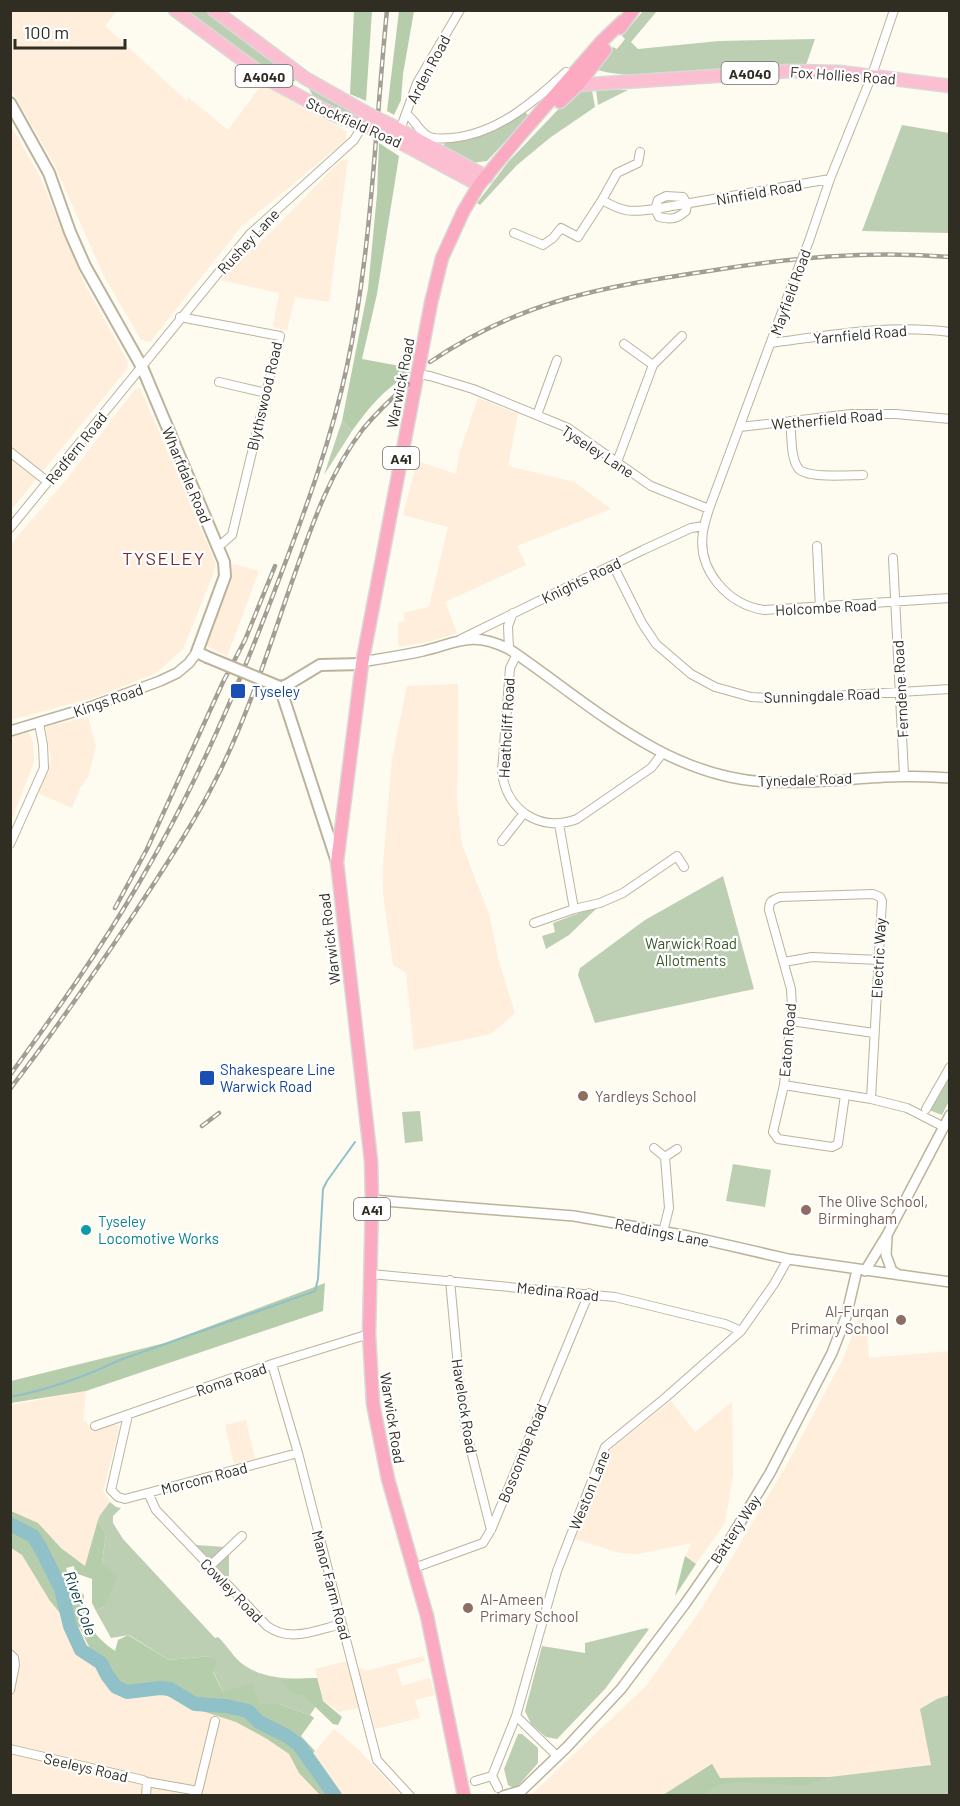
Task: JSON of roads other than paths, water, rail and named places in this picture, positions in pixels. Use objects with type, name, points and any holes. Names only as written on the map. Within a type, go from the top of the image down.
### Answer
[{"type":"highway","name":"A41","points":[[576,77],[602,41],[633,10]]},
{"type":"highway","name":"Warwick Road","points":[[464,1796],[427,1616],[381,1451],[372,1394],[369,1334],[372,1200],[367,1117],[350,988],[337,862],[362,664],[430,303],[442,258],[463,212],[483,181],[537,116],[576,77]]},
{"type":"highway","name":"Warwick Road","points":[[513,146],[526,136],[576,77]]},
{"type":"highway","name":"Warwick Road","points":[[454,1748],[456,1796]]},
{"type":"main road","name":"Stockfield Road","points":[[175,10],[271,81],[300,85]]},
{"type":"main road","name":"Stockfield Road","points":[[214,10],[300,85],[483,181]]},
{"type":"main road","name":"Fox Hollies Road","points":[[576,77],[629,81],[677,80],[786,71],[839,72],[950,86]]},
{"type":"main road","name":"Stockfield Road","points":[[300,85],[310,103],[336,116],[367,121]]},
{"type":"main road","name":"Wharfdale Road","points":[[10,103],[50,173],[70,232],[85,266],[142,367],[224,562],[225,576],[202,654]]},
{"type":"main road","points":[[202,654],[280,687],[320,665],[362,664]]},
{"type":"main road","points":[[280,687],[337,862]]},
{"type":"main road","points":[[321,813],[331,826],[341,829]]},
{"type":"street","name":"Arden Road","points":[[393,133],[405,114],[417,83],[460,10]]},
{"type":"street","name":"Mayfield Road","points":[[709,509],[830,179],[872,75],[894,10]]},
{"type":"street","points":[[405,114],[411,117],[420,130],[428,136],[460,137],[479,131],[525,108],[576,77]]},
{"type":"street","points":[[525,108],[537,116]]},
{"type":"street","name":"Rushey Lane","points":[[142,367],[180,317],[250,234],[354,140],[367,121]]},
{"type":"street","points":[[514,233],[543,245],[561,228],[578,237],[617,173],[639,163],[640,152]]},
{"type":"street","name":"Ninfield Road","points":[[602,200],[620,210],[631,212],[830,179]]},
{"type":"street","name":"Ninfield Road","points":[[655,209],[659,216],[666,219],[678,218],[686,211],[687,204]]},
{"type":"street","name":"Blythswood Road","points":[[180,317],[280,336],[232,535],[218,547]]},
{"type":"street","name":"Yarnfield Road","points":[[771,343],[878,330],[950,332]]},
{"type":"street","points":[[617,462],[653,365],[682,336]]},
{"type":"street","points":[[624,345],[653,365]]},
{"type":"street","points":[[537,415],[557,360]]},
{"type":"street","name":"Redfern Road","points":[[10,528],[142,367]]},
{"type":"street","name":"Tyseley Lane","points":[[417,374],[473,389],[568,428],[651,486],[709,509]]},
{"type":"street","points":[[219,382],[266,393]]},
{"type":"street","name":"Wetherfield Road","points":[[740,428],[827,416],[872,413],[950,419]]},
{"type":"street","points":[[790,421],[795,461],[804,474],[863,475]]},
{"type":"street","points":[[10,452],[48,482]]},
{"type":"street","name":"Holcombe Road","points":[[709,509],[702,540],[708,569],[722,588],[740,603],[764,610],[950,598]]},
{"type":"street","name":"Knights Road","points":[[362,664],[367,661],[424,651],[460,640],[681,532],[704,526]]},
{"type":"street","points":[[817,546],[820,608]]},
{"type":"street","name":"Ferndene Road","points":[[893,558],[904,775]]},
{"type":"street","name":"Sunningdale Road","points":[[614,565],[642,623],[656,644],[691,674],[715,687],[751,697],[769,698],[950,689]]},
{"type":"street","name":"Heathcliff Road","points":[[513,613],[508,626],[513,651],[502,772],[503,786],[509,798],[524,813]]},
{"type":"street","name":"Knights Road","points":[[460,640],[493,641],[513,651]]},
{"type":"street","name":"Tynedale Road","points":[[513,651],[662,754],[714,774],[732,779],[767,782],[904,775],[950,778]]},
{"type":"street","name":"Kings Road","points":[[10,731],[160,681],[177,673],[202,654]]},
{"type":"street","points":[[10,844],[44,768],[39,723]]},
{"type":"street","points":[[502,841],[524,813],[543,822],[559,824],[577,819],[637,779],[651,768],[662,754]]},
{"type":"street","points":[[559,824],[574,909]]},
{"type":"street","points":[[534,923],[600,903],[623,893],[677,856],[684,867]]},
{"type":"street","name":"Electric Way","points":[[769,903],[780,897],[878,894],[882,901],[871,1099]]},
{"type":"street","name":"Eaton Road","points":[[769,903],[791,989],[791,1021],[784,1085],[871,1099],[907,1108],[944,1127]]},
{"type":"street","points":[[784,962],[812,957],[879,960]]},
{"type":"street","points":[[791,1021],[874,1033]]},
{"type":"street","points":[[926,1110],[950,1067]]},
{"type":"street","points":[[784,1085],[773,1132],[778,1139],[789,1141],[832,1147],[838,1144],[845,1095]]},
{"type":"street","name":"Battery Way","points":[[557,1756],[636,1670],[698,1586],[758,1494],[832,1353],[861,1270],[887,1235],[950,1115]]},
{"type":"street","points":[[654,1148],[665,1157],[669,1208],[663,1232]]},
{"type":"street","points":[[665,1157],[677,1149]]},
{"type":"street","name":"Reddings Lane","points":[[372,1200],[574,1216],[663,1232],[788,1259],[950,1282]]},
{"type":"street","points":[[887,1235],[886,1255],[892,1271],[902,1276]]},
{"type":"street","name":"Weston Lane","points":[[492,1776],[516,1716],[557,1571],[605,1447],[741,1331],[774,1284],[788,1259]]},
{"type":"street","name":"Medina Road","points":[[371,1274],[589,1293],[725,1324],[741,1331]]},
{"type":"street","name":"Havelock Road","points":[[450,1280],[466,1431],[491,1530]]},
{"type":"street","name":"Boscombe Road","points":[[414,1568],[483,1543],[491,1530],[589,1293]]},
{"type":"street","name":"Roma Road","points":[[94,1426],[272,1364],[369,1334]]},
{"type":"street","name":"Manor Farm Road","points":[[272,1364],[298,1453],[377,1760],[410,1796]]},
{"type":"street","name":"Morcom Road","points":[[128,1415],[112,1492],[125,1499],[298,1453]]},
{"type":"street","name":"Cowley Road","points":[[148,1493],[156,1510],[267,1626],[276,1632],[297,1635],[342,1624]]},
{"type":"street","points":[[209,1567],[242,1536]]},
{"type":"street","points":[[10,1654],[14,1658],[15,1665],[10,1690]]},
{"type":"street","points":[[475,1781],[492,1776],[500,1792],[518,1793],[557,1756],[516,1716]]},
{"type":"street","points":[[147,1782],[198,1791],[215,1721]]},
{"type":"street","name":"Seeleys Road","points":[[10,1749],[147,1782],[146,1796]]},
{"type":"waterway","points":[[10,1397],[66,1382],[120,1360],[315,1291],[318,1279],[323,1189],[355,1142]]},
{"type":"waterway","name":"River Cole","points":[[10,1524],[33,1536],[61,1589],[70,1626],[81,1650],[101,1663],[116,1687],[127,1692],[170,1689],[195,1704],[226,1706],[248,1711],[259,1722],[287,1736],[299,1745],[335,1796]]},
{"type":"railway","points":[[10,1075],[109,932],[160,846],[217,732],[291,548],[334,419],[355,322],[372,189],[387,10]]},
{"type":"railway","points":[[430,362],[498,324],[531,310],[598,290],[739,266],[829,256],[889,254],[950,257]]},
{"type":"railway","points":[[10,1089],[106,956],[198,813],[239,729],[331,481],[363,429],[408,384]]},
{"type":"railway","points":[[115,908],[147,849],[223,682],[245,640],[275,566]]},
{"type":"railway","points":[[202,1126],[219,1113]]},
{"type":"place","name":"Tyseley","points":[[238,691]]},
{"type":"place","name":"Shakespeare Line Warwick Road","points":[[207,1078]]},
{"type":"place","name":"Yardleys School","points":[[583,1096]]},
{"type":"place","name":"The Olive School, Birmingham","points":[[806,1210]]},
{"type":"place","name":"Tyseley Locomotive Works","points":[[86,1230]]},
{"type":"place","name":"Al-Furqan Primary School","points":[[901,1320]]},
{"type":"place","name":"Al-Ameen Primary School","points":[[468,1608]]},
{"type":"district","name":"TYSELEY","points":[[164,558]]},
{"type":"park label","name":"Warwick Road Allotments","points":[[691,952]]}]
